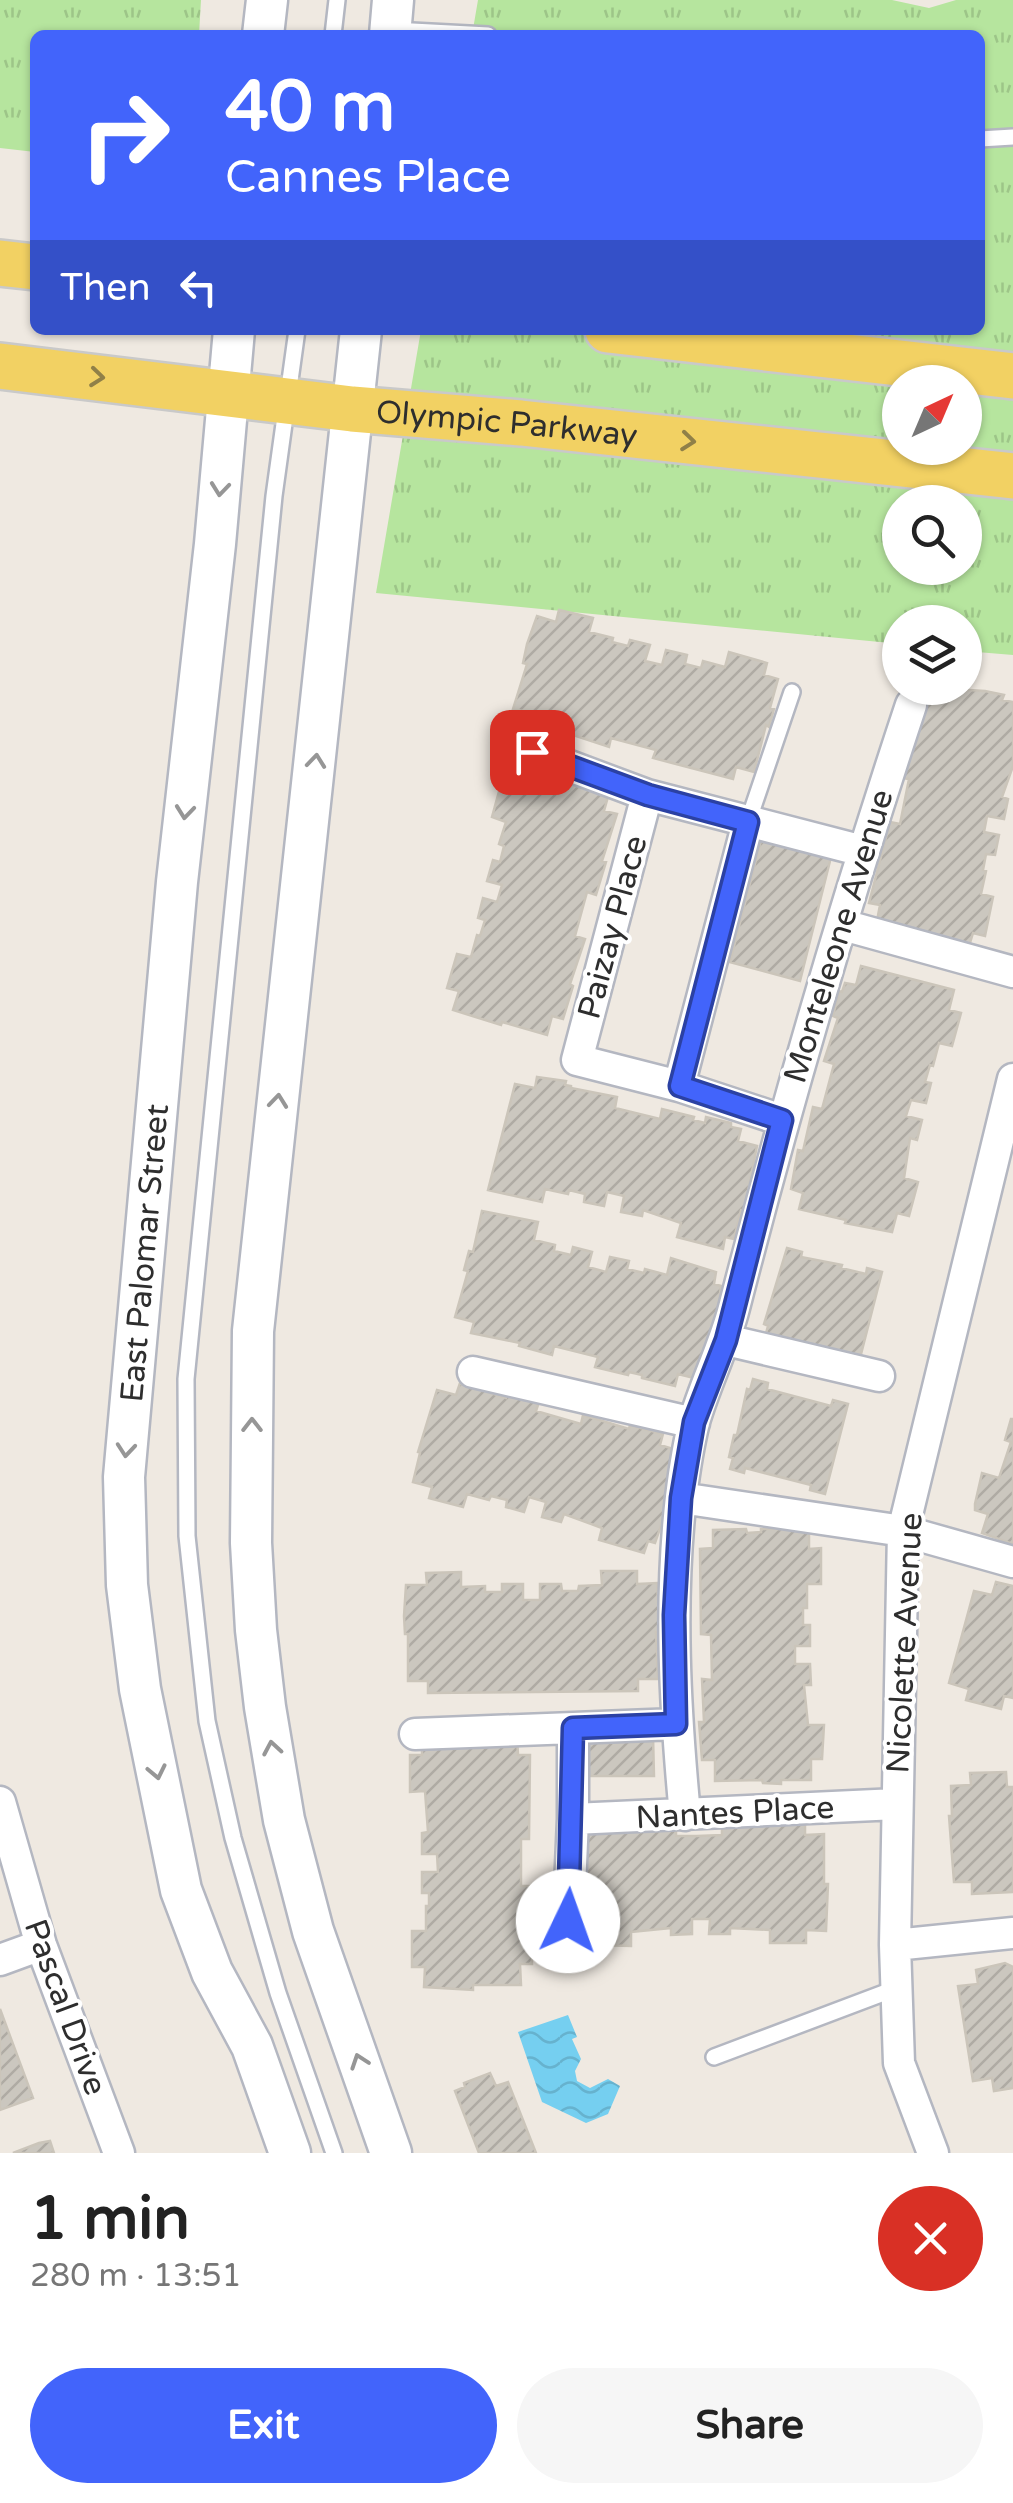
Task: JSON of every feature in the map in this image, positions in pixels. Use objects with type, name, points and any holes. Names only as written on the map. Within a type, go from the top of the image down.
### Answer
[{"type":"main road","points":[[0,264],[30,267]]},
{"type":"main road","points":[[652,335],[1013,376]]},
{"type":"main road","name":"Olympic Parkway","points":[[0,366],[352,409],[521,423],[1013,476]]},
{"type":"street","points":[[264,30],[267,0]]},
{"type":"street","name":"East Palomar Street","points":[[234,335],[175,902],[124,1477],[127,1567],[140,1689],[181,1890],[212,1972],[252,2046],[290,2153]]},
{"type":"street","points":[[359,335],[253,1332],[251,1543],[265,1708],[284,1820],[314,1931],[390,2153]]},
{"type":"street","name":"Monteleone Avenue","points":[[685,1815],[676,1724],[674,1615],[681,1498],[694,1422],[726,1340],[782,1120],[910,705]]},
{"type":"street","points":[[532,752],[648,795],[863,851]]},
{"type":"street","name":"Paizay Place","points":[[648,795],[577,1060],[680,1086]]},
{"type":"street","points":[[748,822],[680,1086],[782,1120]]},
{"type":"street","points":[[843,925],[1013,972]]},
{"type":"street","name":"Nicolette Avenue","points":[[933,2153],[899,2063],[896,1804],[903,1531],[1013,1079]]},
{"type":"street","points":[[726,1340],[878,1376]]},
{"type":"street","points":[[473,1372],[694,1422]]},
{"type":"street","points":[[681,1498],[903,1531],[1013,1562]]},
{"type":"street","points":[[415,1734],[676,1724]]},
{"type":"street","points":[[567,1955],[573,1728]]},
{"type":"street","name":"Pascal Drive","points":[[0,1802],[41,1944],[119,2153]]},
{"type":"street","name":"Nantes Place","points":[[573,1819],[896,1804]]},
{"type":"street","points":[[895,1945],[1013,1934]]},
{"type":"street","points":[[0,1960],[41,1944]]},
{"type":"lane","points":[[334,30],[337,0]]},
{"type":"lane","points":[[391,22],[451,30]]},
{"type":"lane","points":[[985,140],[1013,137]]},
{"type":"lane","points":[[296,335],[274,496],[186,1379],[187,1536],[207,1721],[233,1838],[278,1993],[334,2153]]},
{"type":"lane","points":[[748,822],[792,692]]},
{"type":"lane","points":[[714,2057],[896,1988]]},
{"type":"green space","points":[[0,0],[201,0],[199,30],[30,30],[30,151],[0,148]]},
{"type":"green space","points":[[478,0],[892,0],[929,8],[956,0],[1013,0],[1013,655],[982,652],[982,605],[882,605],[882,642],[376,593],[420,335],[985,335],[985,30],[473,30]]},
{"type":"water","points":[[568,2015],[581,2059],[575,2071],[577,2081],[590,2088],[608,2079],[620,2086],[608,2114],[586,2123],[542,2102],[518,2032]]},
{"type":"building","points":[[559,610],[593,618],[589,632],[613,638],[612,642],[628,646],[630,640],[650,645],[645,661],[662,665],[666,650],[687,655],[685,664],[701,668],[703,661],[725,667],[729,652],[767,663],[764,675],[778,679],[770,708],[774,709],[754,772],[736,767],[733,779],[653,758],[656,750],[611,738],[609,747],[523,724],[527,712],[513,709],[527,664],[523,663],[527,644],[537,616],[556,622]]},
{"type":"building","points":[[982,691],[1004,695],[1002,700],[1013,702],[1013,766],[1002,797],[1008,799],[1004,819],[987,816],[984,832],[999,835],[995,855],[986,854],[983,870],[986,871],[981,894],[993,897],[985,936],[973,933],[969,946],[876,926],[880,905],[869,903],[890,822],[900,824],[909,779],[902,778],[919,705],[982,705]]},
{"type":"building","points":[[518,768],[609,793],[604,811],[617,814],[596,895],[587,892],[575,936],[585,939],[563,1019],[552,1016],[547,1035],[453,1010],[459,991],[447,988],[457,954],[471,957],[477,935],[480,936],[485,920],[478,918],[483,898],[497,902],[502,885],[487,881],[493,860],[500,862],[504,846],[499,844],[506,822],[492,817],[501,784],[513,788]]},
{"type":"building","points":[[761,840],[831,857],[800,981],[730,962]]},
{"type":"building","points":[[861,966],[954,990],[949,1010],[961,1013],[952,1046],[939,1043],[933,1066],[930,1065],[925,1082],[931,1083],[926,1103],[911,1100],[906,1116],[922,1120],[917,1140],[910,1138],[904,1178],[918,1182],[909,1216],[897,1213],[892,1232],[799,1209],[803,1193],[791,1189],[798,1150],[803,1151],[813,1107],[822,1109],[834,1064],[824,1061],[838,1018],[833,1016],[839,991],[845,983],[856,985]]},
{"type":"building","points":[[537,1077],[566,1081],[565,1085],[571,1088],[617,1097],[615,1108],[660,1119],[662,1109],[705,1123],[706,1117],[731,1123],[731,1127],[741,1129],[738,1141],[757,1146],[734,1239],[725,1237],[723,1249],[677,1237],[681,1223],[643,1210],[642,1216],[621,1212],[624,1196],[607,1192],[604,1206],[584,1202],[585,1194],[569,1190],[568,1194],[545,1189],[542,1202],[488,1190],[515,1084],[535,1088]]},
{"type":"building","points":[[482,1211],[538,1222],[534,1240],[555,1245],[554,1251],[571,1255],[573,1247],[592,1252],[588,1267],[606,1272],[610,1257],[629,1261],[627,1269],[644,1273],[645,1269],[667,1275],[671,1258],[716,1272],[714,1284],[721,1286],[717,1317],[698,1379],[678,1374],[675,1386],[642,1375],[595,1367],[598,1357],[554,1346],[552,1355],[519,1346],[520,1343],[471,1333],[474,1322],[455,1317]]},
{"type":"building","points":[[787,1248],[802,1252],[801,1257],[842,1265],[841,1268],[866,1274],[867,1268],[882,1272],[859,1362],[845,1353],[780,1336],[779,1341],[765,1337],[768,1326],[764,1324]]},
{"type":"building","points":[[753,1379],[768,1383],[767,1389],[831,1406],[833,1400],[848,1404],[825,1494],[810,1490],[811,1485],[745,1468],[744,1473],[730,1469],[734,1435]]},
{"type":"building","points":[[460,1383],[506,1398],[507,1394],[539,1402],[536,1411],[581,1424],[583,1415],[663,1434],[660,1445],[680,1451],[655,1543],[648,1541],[644,1553],[599,1540],[602,1528],[564,1514],[561,1522],[542,1517],[546,1502],[529,1497],[524,1512],[506,1507],[507,1500],[491,1496],[489,1500],[467,1494],[463,1507],[429,1498],[432,1487],[413,1482],[418,1452],[437,1390],[456,1395]]},
{"type":"building","points":[[1011,1419],[1013,1544],[982,1533],[988,1514],[975,1510],[982,1473],[999,1478],[1011,1442],[1005,1440]]},
{"type":"building","points":[[746,1529],[747,1533],[761,1529],[809,1529],[809,1549],[821,1548],[821,1584],[807,1584],[807,1608],[803,1608],[803,1625],[810,1625],[810,1646],[795,1646],[795,1664],[810,1664],[811,1685],[804,1685],[808,1725],[824,1725],[822,1759],[811,1759],[811,1780],[781,1780],[781,1784],[762,1780],[715,1781],[715,1760],[702,1760],[702,1679],[712,1680],[711,1635],[701,1634],[700,1549],[713,1548],[713,1530]]},
{"type":"building","points":[[601,1571],[637,1571],[637,1584],[657,1583],[658,1679],[638,1679],[638,1691],[428,1693],[428,1681],[408,1681],[406,1585],[427,1585],[426,1573],[461,1572],[461,1587],[485,1586],[485,1592],[502,1592],[502,1584],[523,1584],[523,1600],[540,1600],[540,1584],[561,1584],[562,1591],[578,1591],[579,1586],[602,1585]]},
{"type":"building","points":[[996,1582],[1013,1586],[1013,1698],[1004,1696],[1001,1709],[966,1700],[969,1689],[949,1683],[974,1591],[992,1595]]},
{"type":"building","points":[[578,1735],[653,1735],[654,1776],[579,1776]]},
{"type":"building","points":[[422,1736],[517,1736],[518,1755],[530,1755],[529,1839],[521,1839],[521,1886],[531,1886],[532,1964],[520,1964],[521,1985],[473,1985],[473,1990],[424,1987],[425,1967],[412,1967],[412,1931],[426,1931],[429,1906],[429,1893],[422,1893],[422,1872],[438,1872],[437,1854],[422,1854],[422,1833],[428,1832],[425,1791],[410,1792],[410,1755],[422,1755]]},
{"type":"building","points":[[1006,1772],[1007,1787],[1013,1787],[1013,1892],[972,1894],[972,1882],[954,1882],[951,1786],[971,1785],[970,1773]]},
{"type":"building","points":[[805,1821],[805,1835],[824,1834],[824,1884],[828,1884],[826,1931],[806,1930],[806,1943],[770,1943],[770,1930],[730,1928],[730,1934],[709,1934],[710,1919],[692,1919],[692,1934],[671,1935],[671,1928],[631,1932],[631,1946],[594,1945],[594,1934],[575,1934],[574,1837],[589,1837],[588,1823],[676,1826],[676,1836],[697,1836],[722,1835],[722,1824]]},
{"type":"building","points":[[1005,1963],[1013,1967],[1013,2088],[994,2091],[992,2078],[973,2081],[958,1986],[978,1984],[976,1970]]},
{"type":"building","points":[[0,2009],[33,2098],[0,2110]]},
{"type":"building","points":[[490,2073],[496,2086],[508,2082],[536,2153],[479,2153],[455,2091]]},
{"type":"building","points":[[50,2141],[54,2153],[13,2153],[39,2143]]},
{"type":"route","points":[[532,752],[648,795],[748,822],[680,1086],[782,1120],[726,1340],[694,1422],[681,1498],[674,1615],[676,1724],[573,1728],[568,1921]]}]
